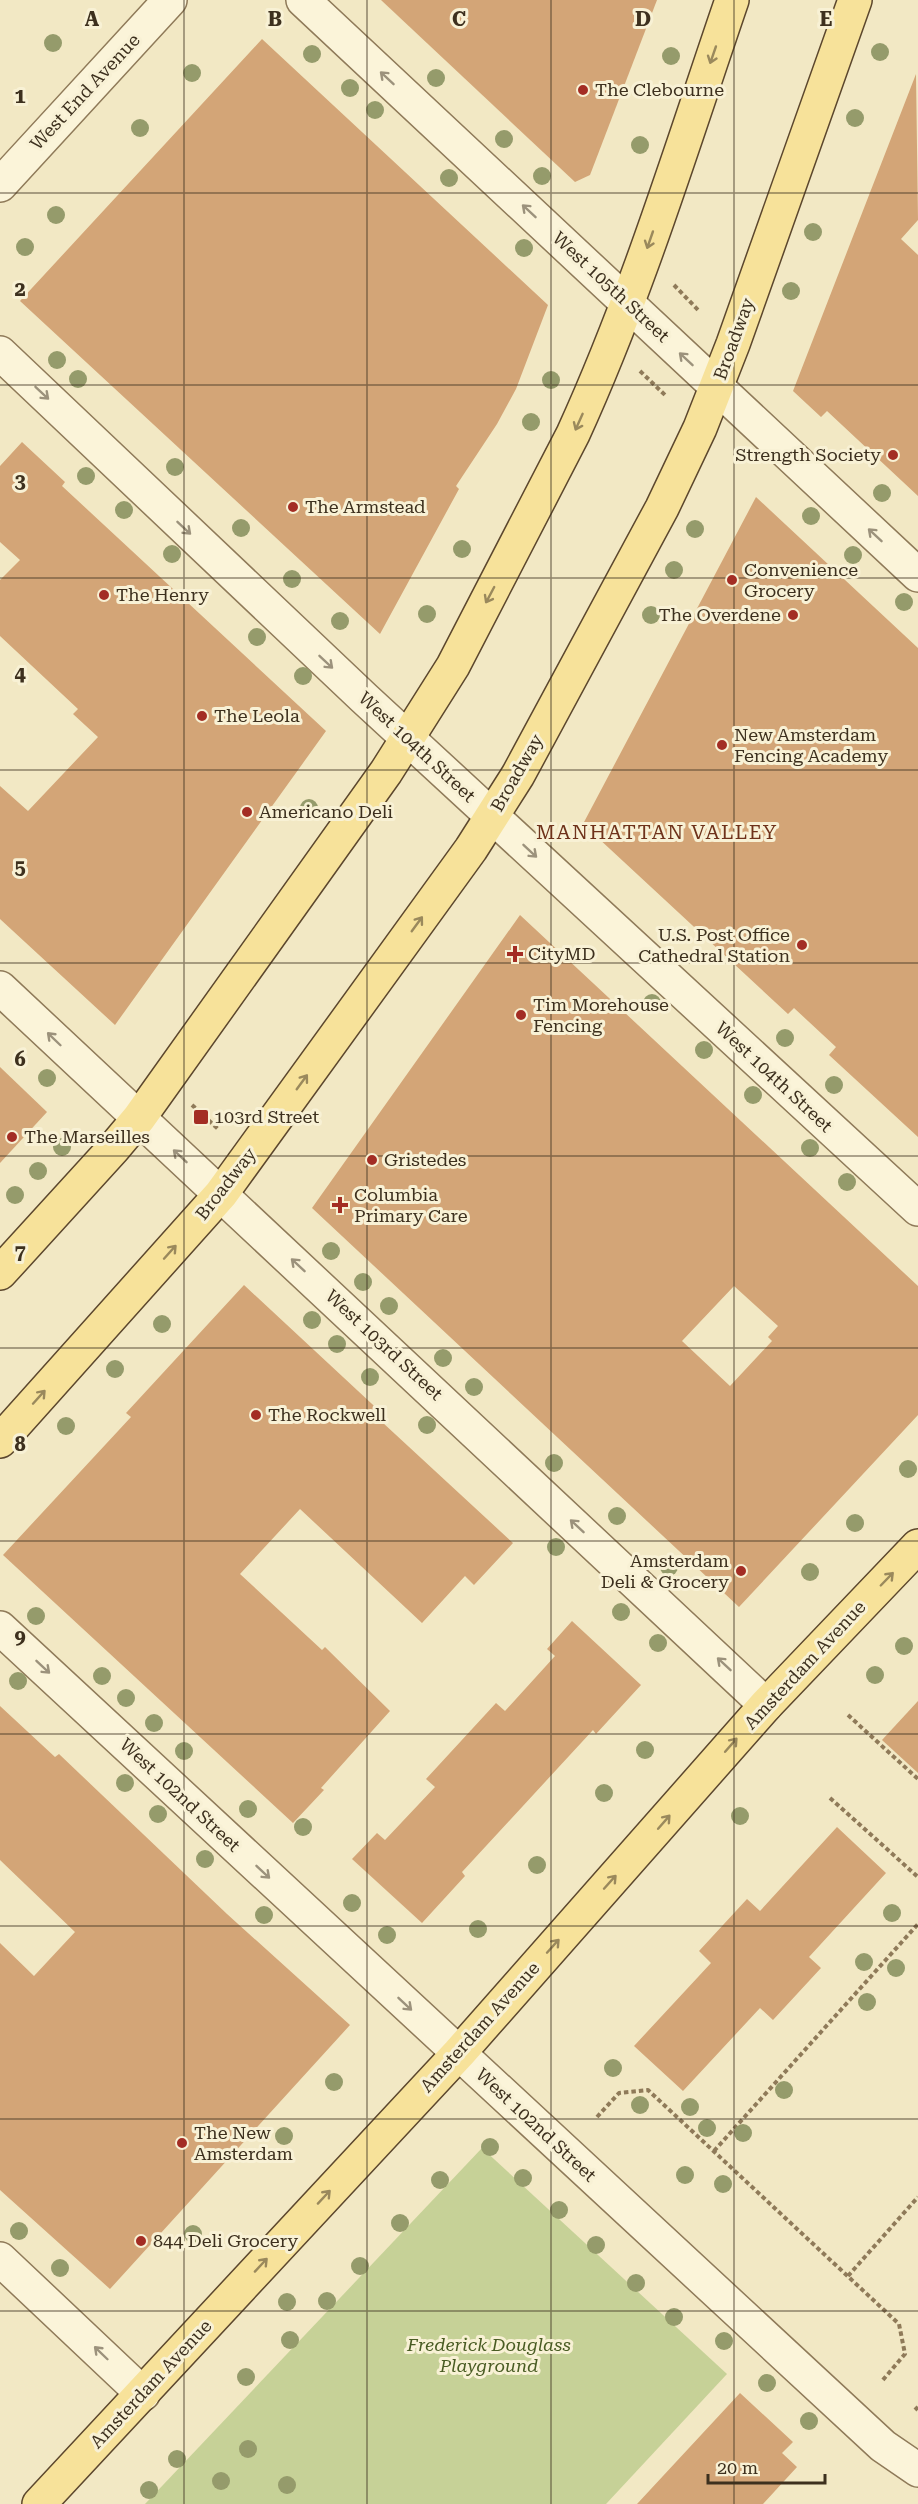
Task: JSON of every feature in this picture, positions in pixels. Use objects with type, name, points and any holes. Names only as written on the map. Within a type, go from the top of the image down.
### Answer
[{"type":"main road","points":[[0,1273],[139,1118],[380,781],[453,666],[573,435],[649,244],[732,0]]},
{"type":"main road","name":"Broadway","points":[[0,1441],[221,1194],[471,849],[518,774],[662,508],[700,428],[855,0]]},
{"type":"main road","name":"Amsterdam Avenue","points":[[39,2504],[459,2053],[766,1705],[918,1546]]},
{"type":"street","name":"West End Avenue","points":[[0,185],[170,0]]},
{"type":"street","name":"West 105th Street","points":[[303,0],[918,574]]},
{"type":"street","name":"West 104th Street","points":[[0,353],[408,738],[918,1209]]},
{"type":"street","name":"West 103rd Street","points":[[0,988],[766,1705]]},
{"type":"street","name":"West 102nd Street","points":[[0,1628],[883,2446],[918,2470]]},
{"type":"street","points":[[0,2259],[143,2394]]},
{"type":"path","points":[[674,285],[700,312]]},
{"type":"path","points":[[640,371],[665,395]]},
{"type":"path","points":[[190,1102],[218,1129]]},
{"type":"path","points":[[848,1714],[918,1779]]},
{"type":"path","points":[[830,1798],[918,1876]]},
{"type":"path","points":[[714,2151],[918,1924]]},
{"type":"path","points":[[597,2117],[619,2092],[648,2090],[899,2324],[905,2354],[882,2380]]},
{"type":"path","points":[[848,2276],[918,2197]]},
{"type":"green space","name":"Frederick Douglass Playground","points":[[482,2148],[727,2374],[606,2504],[145,2504]]},
{"type":"building","name":"The Clebourne","points":[[381,0],[657,0],[590,175],[575,182]]},
{"type":"building","points":[[262,39],[548,305],[516,389],[497,424],[456,486],[459,489],[380,634],[20,301]]},
{"type":"building","points":[[916,74],[918,220],[901,239],[918,255],[918,496],[827,411],[821,417],[793,391]]},
{"type":"building","points":[[22,442],[65,482],[62,486],[326,731],[115,1025],[0,919],[0,786],[28,811],[98,737],[73,714],[78,709],[0,636],[0,580],[20,560],[0,542],[0,466]]},
{"type":"building","points":[[756,497],[918,648],[918,1137],[829,1055],[836,1047],[794,1008],[788,1014],[583,824]]},
{"type":"building","points":[[520,915],[918,1286],[918,1415],[739,1607],[312,1208]],"holes":[[[734,1286],[778,1326],[768,1337],[772,1341],[730,1386],[682,1341]]]},
{"type":"building","name":"The Marseilles","points":[[0,1067],[47,1112],[0,1163]]},
{"type":"building","points":[[244,1285],[386,1417],[382,1422],[513,1543],[474,1585],[465,1576],[422,1623],[300,1509],[240,1574],[322,1650],[325,1647],[390,1711],[321,1788],[324,1790],[293,1823],[3,1555],[131,1417],[126,1413]]},
{"type":"building","points":[[572,1621],[641,1685],[596,1734],[593,1730],[462,1872],[465,1876],[422,1923],[352,1859],[377,1833],[385,1840],[435,1787],[426,1779],[496,1703],[505,1711],[555,1656],[547,1649]]},
{"type":"building","points":[[918,1701],[918,1773],[882,1740]]},
{"type":"building","points":[[0,1706],[55,1757],[59,1754],[227,1914],[350,2025],[110,2289],[0,2190],[0,1943],[34,1976],[75,1932],[0,1860]]},
{"type":"building","points":[[837,1827],[886,1873],[809,1957],[821,1968],[773,2020],[760,2008],[683,2091],[634,2046],[711,1963],[699,1951],[747,1899],[760,1911]]},
{"type":"building","points":[[740,2393],[793,2442],[782,2453],[797,2467],[763,2504],[637,2504]]},
{"type":"place","name":"The Clebourne","points":[[583,90]]},
{"type":"place","name":"Strength Society","points":[[893,455]]},
{"type":"place","name":"The Armstead","points":[[293,507]]},
{"type":"place","name":"Convenience Grocery","points":[[732,580]]},
{"type":"place","name":"The Henry","points":[[104,595]]},
{"type":"place","name":"The Overdene","points":[[793,615]]},
{"type":"place","name":"The Leola","points":[[202,716]]},
{"type":"place","name":"New Amsterdam Fencing Academy","points":[[722,745]]},
{"type":"place","name":"Americano Deli","points":[[247,812]]},
{"type":"place","name":"U.S. Post Office Cathedral Station","points":[[802,945]]},
{"type":"place","name":"CityMD","points":[[515,954]]},
{"type":"place","name":"Tim Morehouse Fencing","points":[[521,1015]]},
{"type":"place","name":"103rd Street","points":[[201,1117]]},
{"type":"place","name":"The Marseilles","points":[[12,1137]]},
{"type":"place","name":"Gristedes","points":[[372,1160]]},
{"type":"place","name":"Columbia Primary Care","points":[[340,1205]]},
{"type":"place","name":"The Rockwell","points":[[256,1415]]},
{"type":"place","name":"Amsterdam Deli & Grocery","points":[[741,1571]]},
{"type":"place","name":"The New Amsterdam","points":[[182,2143]]},
{"type":"place","name":"844 Deli Grocery","points":[[141,2241]]},
{"type":"district","name":"MANHATTAN VALLEY","points":[[657,832]]}]
